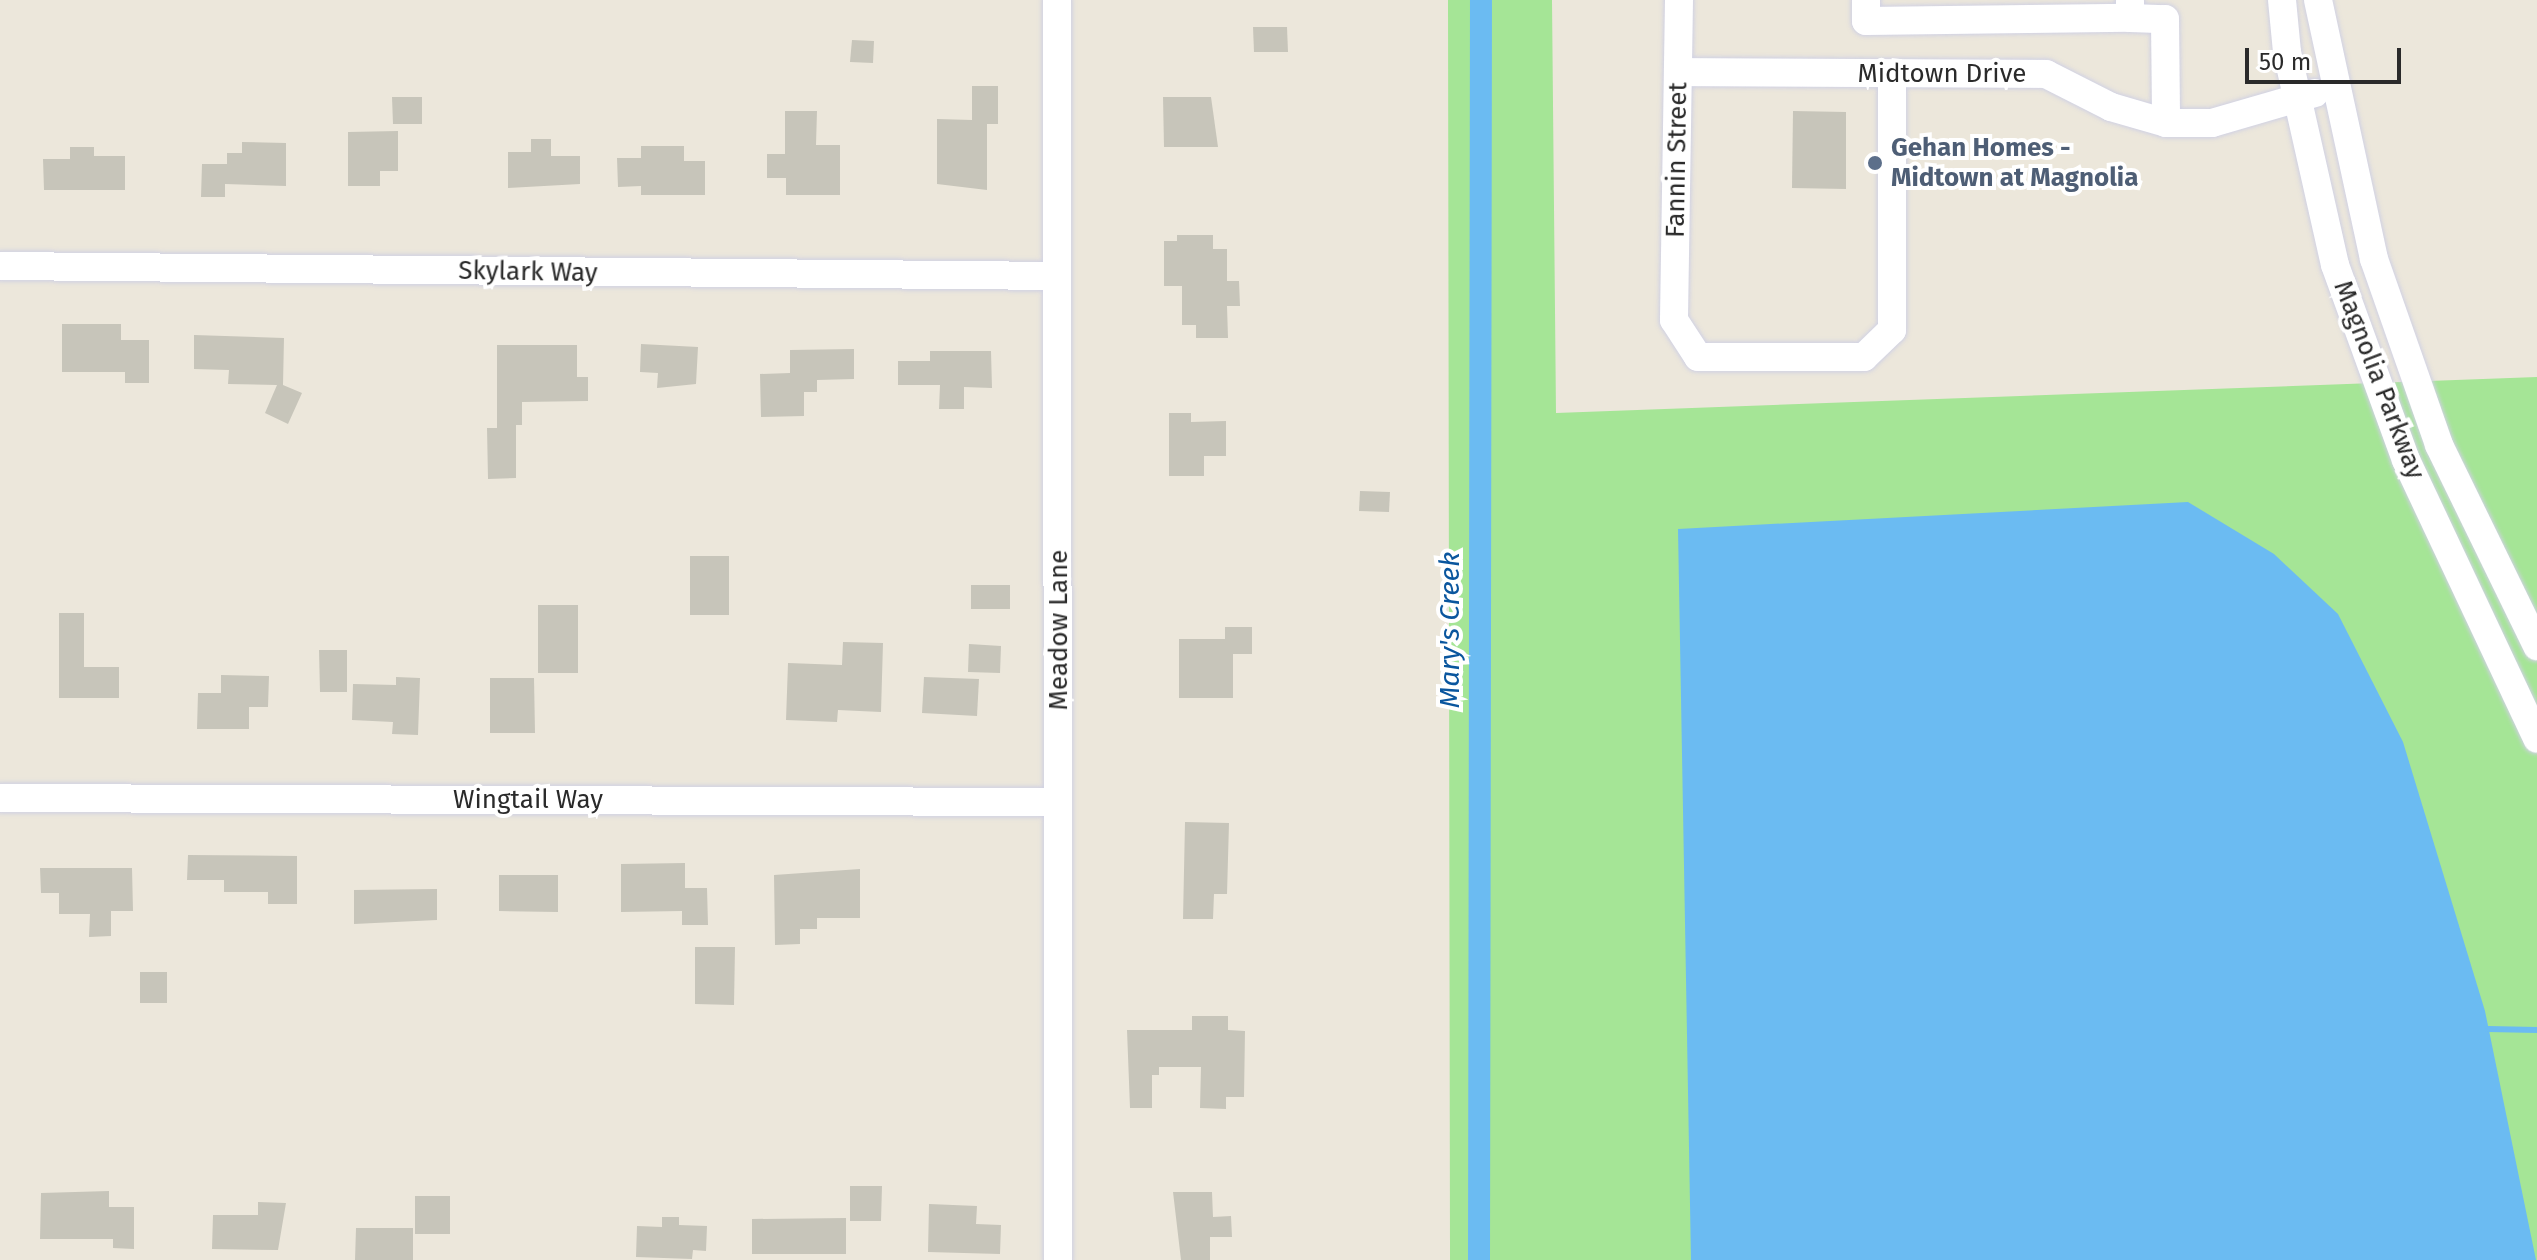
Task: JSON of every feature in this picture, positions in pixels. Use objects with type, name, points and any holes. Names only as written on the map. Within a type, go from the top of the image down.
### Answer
[{"type":"street","name":"Meadow Lane","points":[[1057,0],[1058,1260]]},
{"type":"street","name":"Fannin Street","points":[[1679,0],[1674,320],[1698,357],[1864,357],[1892,330],[1892,74]]},
{"type":"street","points":[[1866,0],[1866,21],[2165,9],[2166,123]]},
{"type":"street","name":"Magnolia Parkway","points":[[2282,0],[2298,99],[2335,265],[2406,460],[2537,739]]},
{"type":"street","name":"Magnolia Parkway","points":[[2318,0],[2334,87],[2374,259],[2439,445],[2537,646]]},
{"type":"street","name":"Midtown Drive","points":[[1679,72],[2046,74],[2111,107],[2166,123],[2212,123],[2334,87]]},
{"type":"street","name":"Skylark Way","points":[[0,266],[1057,276]]},
{"type":"street","name":"Wingtail Way","points":[[0,798],[1056,802]]},
{"type":"green space","points":[[1448,0],[1552,0],[1556,413],[2537,377],[2537,1260],[1450,1260]]},
{"type":"water","points":[[2188,502],[2274,554],[2338,614],[2403,742],[2485,1011],[2536,1260],[1691,1260],[1678,529]]},
{"type":"building","points":[[1253,27],[1287,27],[1288,52],[1254,52]]},
{"type":"building","points":[[852,40],[874,41],[873,63],[850,62]]},
{"type":"building","points":[[972,86],[998,86],[998,124],[987,124],[987,190],[937,184],[937,119],[972,120]]},
{"type":"building","points":[[392,97],[422,97],[422,124],[393,124]]},
{"type":"building","points":[[1163,97],[1211,97],[1218,147],[1164,147]]},
{"type":"building","points":[[785,111],[817,111],[816,145],[840,145],[840,195],[786,195],[786,178],[767,178],[767,154],[785,154]]},
{"type":"building","points":[[1793,111],[1846,112],[1846,189],[1792,188]]},
{"type":"building","points":[[398,131],[398,171],[380,171],[380,186],[348,186],[348,132]]},
{"type":"building","points":[[531,139],[551,139],[551,156],[580,156],[580,184],[508,188],[508,152],[531,152]]},
{"type":"building","points":[[242,142],[286,143],[286,186],[225,184],[225,197],[201,197],[202,164],[227,164],[227,153],[242,153]]},
{"type":"building","points":[[641,146],[684,146],[684,161],[705,161],[705,195],[641,195],[641,186],[618,187],[617,158],[641,158]]},
{"type":"building","points":[[70,147],[94,147],[94,156],[125,156],[125,190],[44,190],[43,159],[70,159]]},
{"type":"building","points":[[1177,235],[1213,235],[1213,249],[1227,249],[1227,281],[1239,281],[1240,306],[1227,306],[1228,338],[1196,338],[1196,325],[1182,325],[1182,286],[1164,286],[1164,241],[1177,241]]},
{"type":"building","points":[[62,324],[121,324],[121,340],[149,340],[149,383],[125,383],[125,372],[62,372]]},
{"type":"building","points":[[194,335],[284,338],[283,385],[302,393],[288,424],[265,413],[277,385],[228,384],[229,370],[194,369]]},
{"type":"building","points":[[641,344],[698,347],[696,384],[657,388],[658,373],[640,372]]},
{"type":"building","points":[[497,345],[577,345],[577,377],[588,377],[588,401],[522,402],[522,425],[516,425],[516,478],[488,479],[487,428],[497,428]]},
{"type":"building","points":[[854,349],[854,379],[817,380],[817,392],[804,392],[804,416],[761,417],[760,374],[790,373],[790,350]]},
{"type":"building","points":[[930,351],[991,351],[992,388],[964,387],[964,409],[939,409],[940,385],[898,385],[898,361],[930,361]]},
{"type":"building","points":[[1169,413],[1191,413],[1191,422],[1226,421],[1226,456],[1204,456],[1204,476],[1169,476]]},
{"type":"building","points":[[1360,491],[1390,492],[1389,512],[1359,511]]},
{"type":"building","points":[[690,556],[729,556],[729,615],[690,615]]},
{"type":"building","points":[[971,585],[1010,585],[1010,609],[971,609]]},
{"type":"building","points":[[538,605],[578,605],[578,673],[538,673]]},
{"type":"building","points":[[59,613],[84,613],[84,667],[119,667],[119,698],[59,698]]},
{"type":"building","points":[[1225,627],[1252,627],[1252,654],[1233,654],[1233,698],[1179,698],[1179,639],[1225,639]]},
{"type":"building","points":[[843,642],[883,643],[881,712],[838,710],[837,722],[786,720],[788,663],[842,665]]},
{"type":"building","points":[[969,644],[1001,646],[1000,673],[968,672]]},
{"type":"building","points":[[319,650],[347,650],[347,692],[320,692]]},
{"type":"building","points":[[221,675],[269,676],[268,707],[249,707],[249,729],[197,729],[198,693],[221,693]]},
{"type":"building","points":[[396,677],[420,678],[418,735],[392,734],[393,722],[352,720],[353,684],[396,685]]},
{"type":"building","points":[[924,677],[979,679],[977,716],[922,713]]},
{"type":"building","points":[[490,678],[534,678],[535,733],[490,733]]},
{"type":"building","points":[[1185,822],[1229,823],[1227,894],[1214,894],[1213,919],[1183,919]]},
{"type":"building","points":[[188,855],[297,856],[297,904],[268,904],[268,892],[224,892],[224,880],[187,880]]},
{"type":"building","points":[[685,863],[685,888],[707,888],[708,925],[682,925],[682,911],[621,912],[621,864]]},
{"type":"building","points":[[40,868],[132,868],[133,911],[111,911],[111,936],[89,937],[90,914],[59,914],[59,893],[41,893]]},
{"type":"building","points":[[860,869],[860,918],[817,918],[817,929],[800,929],[800,944],[775,945],[774,875]]},
{"type":"building","points":[[499,875],[558,875],[558,912],[499,911]]},
{"type":"building","points":[[437,889],[437,920],[354,924],[354,890]]},
{"type":"building","points":[[695,947],[735,947],[734,1005],[695,1004]]},
{"type":"building","points":[[140,972],[167,972],[167,1003],[140,1003]]},
{"type":"building","points":[[1192,1016],[1228,1016],[1228,1030],[1245,1031],[1244,1097],[1226,1097],[1226,1109],[1200,1108],[1201,1067],[1159,1067],[1159,1075],[1152,1075],[1152,1108],[1130,1108],[1127,1030],[1192,1030]]},
{"type":"building","points":[[850,1186],[882,1186],[881,1221],[850,1221]]},
{"type":"building","points":[[109,1191],[109,1207],[134,1207],[134,1249],[113,1248],[113,1239],[40,1239],[41,1193]]},
{"type":"building","points":[[1173,1192],[1212,1192],[1213,1217],[1231,1216],[1232,1237],[1210,1237],[1210,1260],[1181,1260]]},
{"type":"building","points":[[415,1196],[450,1196],[450,1234],[415,1234]]},
{"type":"building","points":[[258,1202],[286,1203],[278,1250],[212,1249],[213,1215],[258,1215]]},
{"type":"building","points":[[929,1204],[977,1206],[976,1224],[1001,1225],[1000,1254],[928,1252]]},
{"type":"building","points":[[662,1217],[679,1217],[679,1225],[707,1226],[706,1251],[693,1250],[692,1259],[636,1257],[637,1226],[662,1227]]},
{"type":"building","points":[[846,1218],[846,1254],[752,1254],[752,1219]]},
{"type":"building","points":[[356,1228],[413,1228],[413,1260],[355,1260]]},
{"type":"waterway","name":"Mary's Creek","points":[[1479,1260],[1481,0]]},
{"type":"waterway","points":[[2488,1029],[2537,1030]]},
{"type":"place","name":"Gehan Homes - Midtown at Magnolia","points":[[1875,163]]}]
